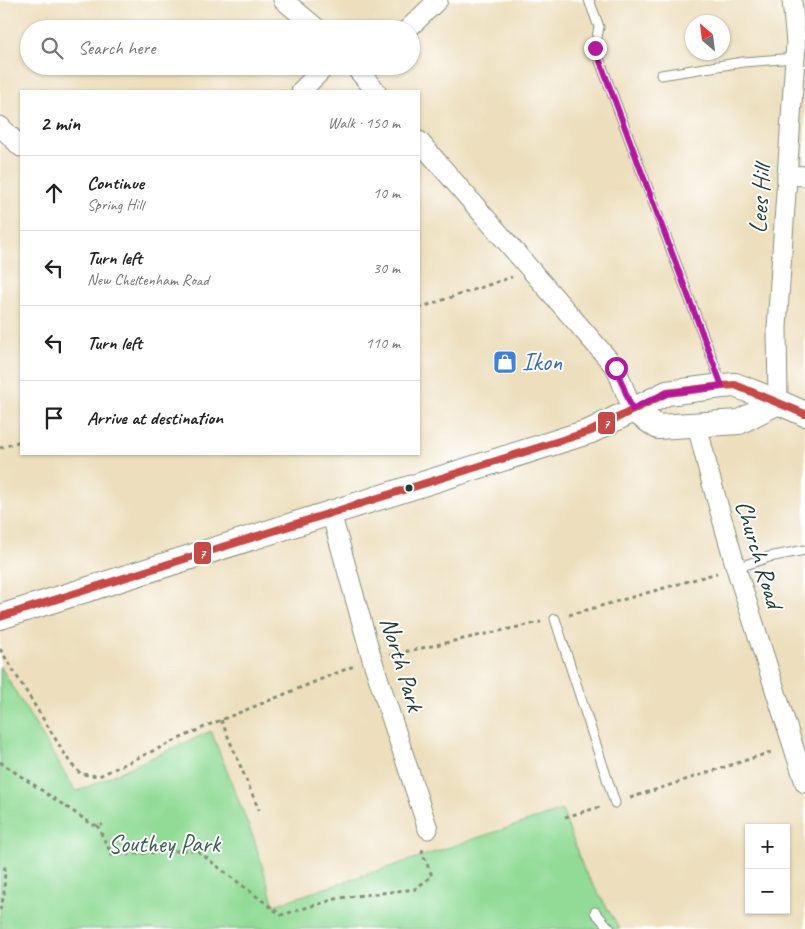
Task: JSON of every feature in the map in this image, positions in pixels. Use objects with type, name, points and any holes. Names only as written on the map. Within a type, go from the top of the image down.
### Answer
[{"type":"street","points":[[283,0],[307,20]]},
{"type":"street","points":[[417,20],[438,0]]},
{"type":"street","name":"Lees Hill","points":[[778,402],[776,328],[796,176],[796,43],[792,0]]},
{"type":"street","points":[[302,90],[317,75]]},
{"type":"street","points":[[364,75],[375,90]]},
{"type":"street","points":[[0,126],[20,147]]},
{"type":"street","points":[[420,142],[616,368],[632,409],[658,427],[739,422],[778,402]]},
{"type":"street","points":[[1,613],[331,513],[591,431],[667,393],[735,385],[805,414]]},
{"type":"street","name":"Church Road","points":[[697,425],[736,568],[805,779]]},
{"type":"street","name":"North Park","points":[[331,513],[372,658],[428,829]]},
{"type":"lane","points":[[589,0],[599,27],[595,48],[722,386]]},
{"type":"lane","points":[[661,75],[743,62],[795,58]]},
{"type":"lane","points":[[736,568],[769,557],[805,550]]},
{"type":"lane","points":[[555,619],[615,803]]},
{"type":"lane","points":[[595,912],[610,929]]},
{"type":"path","points":[[420,308],[532,271]]},
{"type":"path","points":[[0,448],[20,441]]},
{"type":"path","points":[[0,649],[71,764],[81,774],[99,776],[222,720],[372,658]]},
{"type":"path","points":[[222,720],[259,810]]},
{"type":"path","points":[[565,818],[794,745]]},
{"type":"path","points":[[0,762],[93,825],[103,825]]},
{"type":"path","points":[[97,825],[112,855],[196,850],[281,915],[339,898],[415,889],[432,876],[422,852]]},
{"type":"path","points":[[0,910],[4,895],[5,864]]},
{"type":"green space","name":"Southey Park","points":[[0,666],[76,792],[211,731],[255,842],[274,905],[562,810],[584,870],[620,929],[0,929]]},
{"type":"transit line","name":"7","points":[[0,617],[591,431],[667,393],[735,385],[805,414]]},
{"type":"place","name":"Ikon","points":[[505,362]]},
{"type":"route","points":[[595,48],[722,386],[667,393],[632,409],[616,368]]}]
